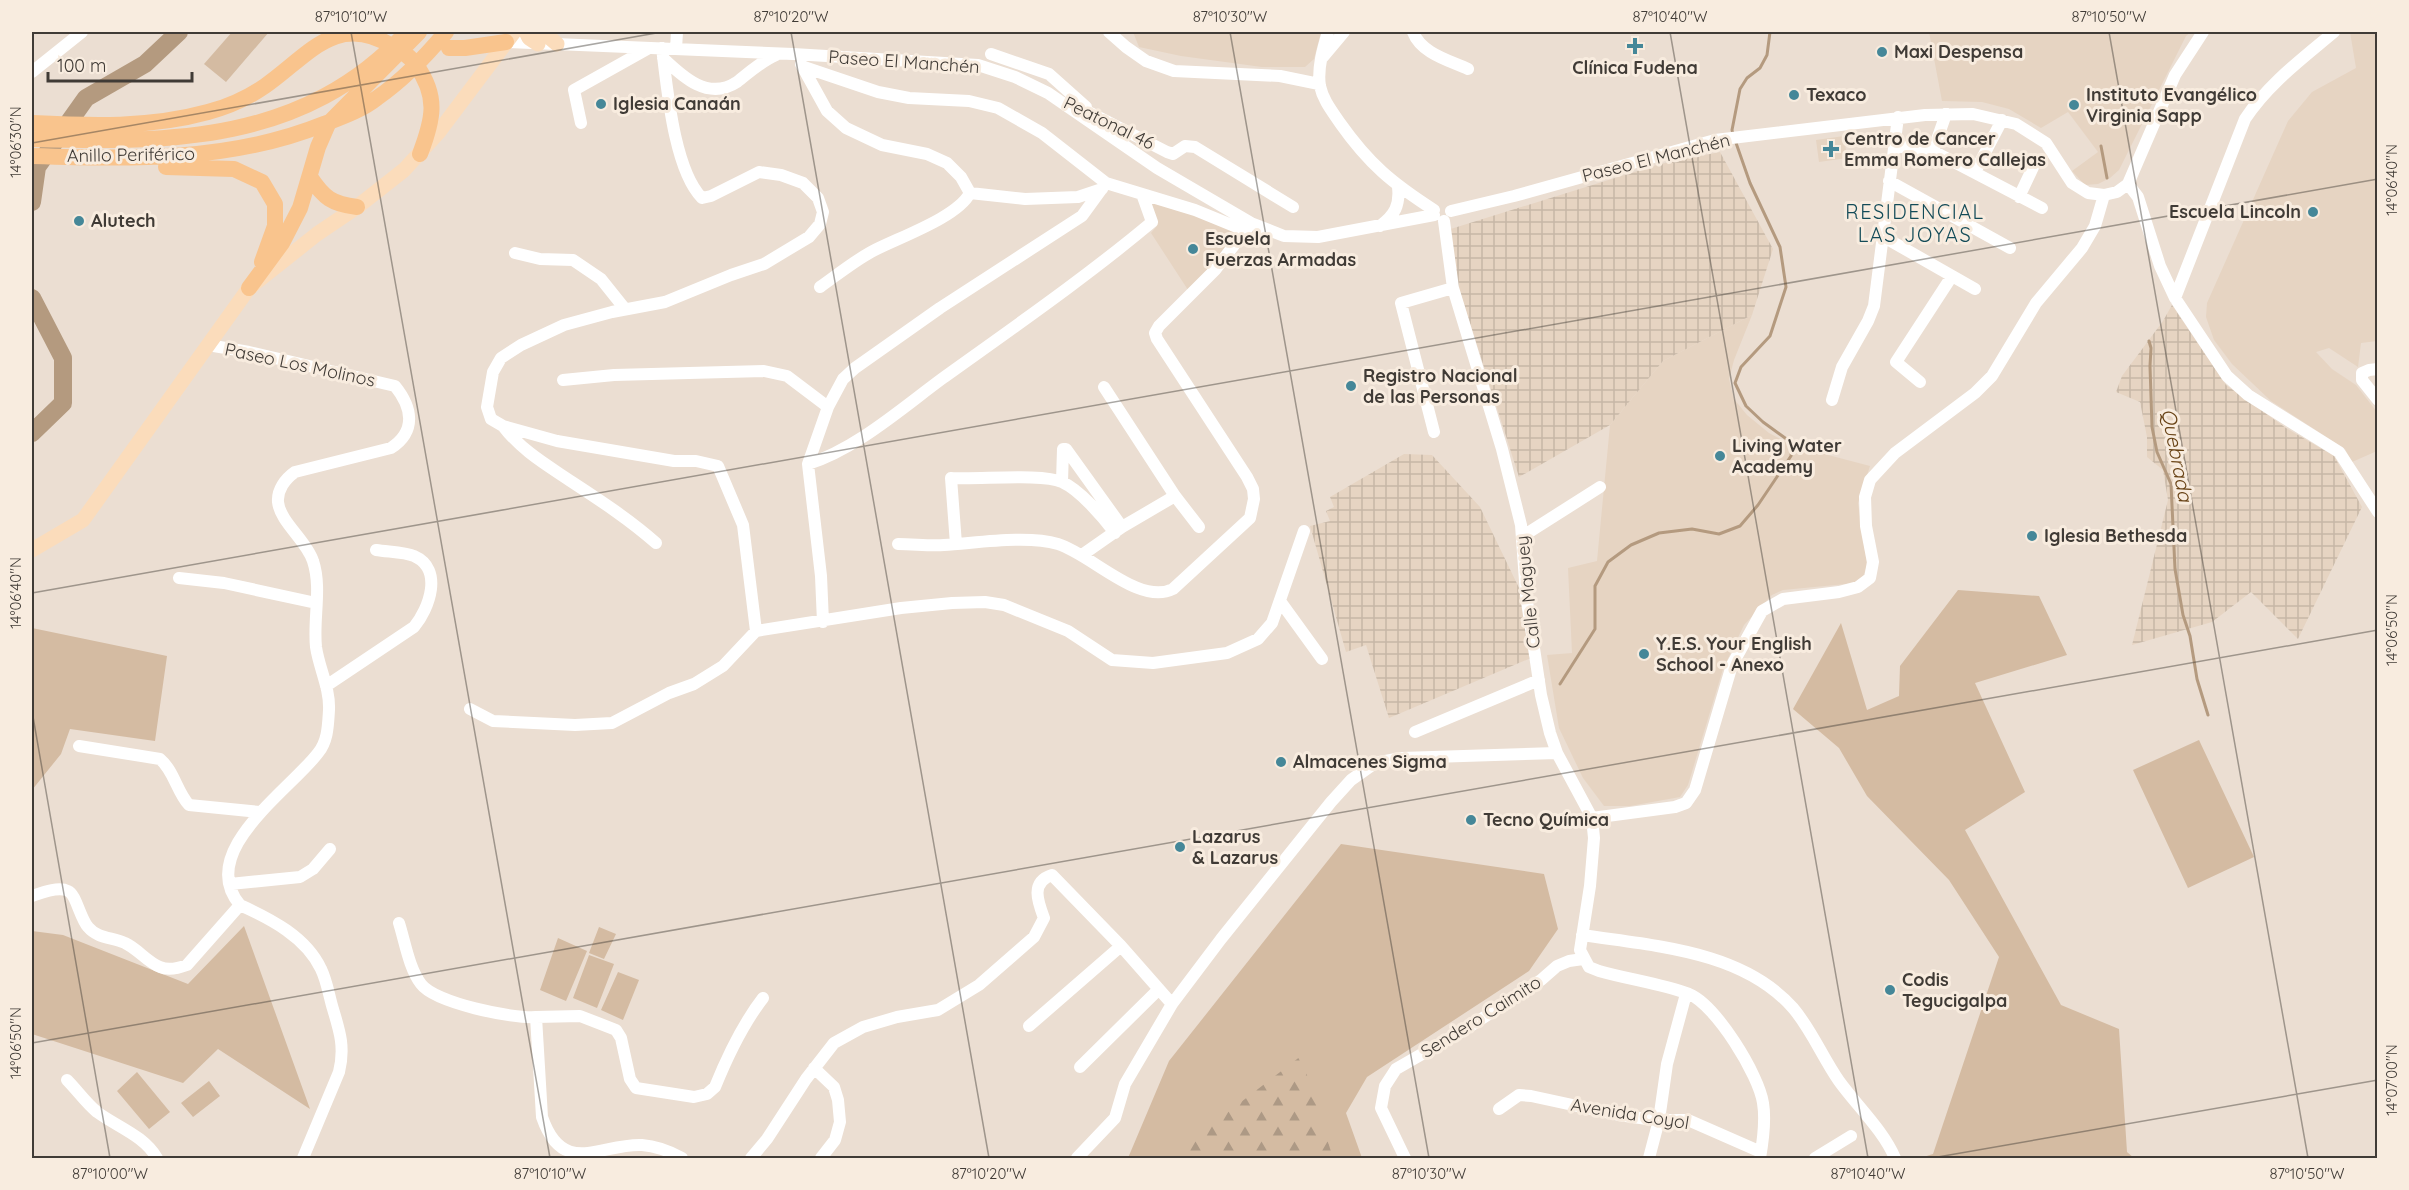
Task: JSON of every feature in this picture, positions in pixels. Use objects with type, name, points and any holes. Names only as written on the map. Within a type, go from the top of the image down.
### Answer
[{"type":"highway","name":"Anillo Periférico","points":[[32,139],[86,133],[181,138],[217,134],[261,122],[311,102],[355,78],[383,56],[407,32]]},
{"type":"highway","points":[[249,288],[282,243],[300,208],[318,147],[328,124],[419,32]]},
{"type":"highway","points":[[32,123],[86,133],[210,112],[232,104],[264,87],[307,51],[326,40],[344,34],[376,36],[412,58],[425,76],[431,94],[433,115],[420,154]]},
{"type":"highway","points":[[453,43],[506,35]]},
{"type":"highway","name":"Anillo Periférico","points":[[32,156],[124,159],[184,157],[273,141],[326,124],[375,100],[453,43]]},
{"type":"highway","points":[[124,159],[151,167],[234,169],[262,182],[275,204],[275,226],[266,253],[249,288]]},
{"type":"highway","points":[[310,177],[327,198],[339,205],[357,207]]},
{"type":"main road","points":[[526,32],[529,38],[540,38],[556,44]]},
{"type":"main road","points":[[32,550],[82,520],[249,288],[317,234],[388,183],[420,154],[506,35]]},
{"type":"street","points":[[676,49],[677,32]]},
{"type":"street","points":[[1109,32],[1146,61],[1174,71],[1280,76],[1319,84]]},
{"type":"street","points":[[1328,32],[1321,60],[1319,84],[1326,102],[1357,148],[1376,168],[1398,187],[1441,214]]},
{"type":"street","points":[[1321,60],[1344,32]]},
{"type":"street","points":[[1413,32],[1417,42],[1438,56],[1468,69]]},
{"type":"street","points":[[1592,818],[1676,807],[1686,803],[1695,790],[1732,665],[1762,611],[1783,600],[1858,587],[1870,578],[1873,562],[1866,526],[1865,497],[1870,480],[1895,453],[1976,393],[1992,376],[2036,303],[2082,248],[2095,226],[2104,195],[2117,192],[2128,184],[2175,75],[2203,32]]},
{"type":"street","points":[[2175,298],[2245,119],[2265,92],[2334,32]]},
{"type":"street","points":[[32,72],[75,34]]},
{"type":"street","points":[[506,35],[540,38]]},
{"type":"street","name":"Paseo El Manchén","points":[[556,44],[658,52],[676,49],[780,53],[978,65],[1015,77],[1048,93],[1247,227],[1284,236],[1318,237],[1441,214],[1728,138],[1898,117],[1946,114],[1973,114],[2016,124],[2072,183],[2088,193],[2104,195]]},
{"type":"street","points":[[658,52],[680,75],[699,87],[717,90],[734,84],[753,68],[780,53]]},
{"type":"street","points":[[581,123],[574,90],[658,52]]},
{"type":"street","points":[[658,52],[678,148],[695,190],[702,198],[711,196],[759,172],[781,175],[802,183],[818,198],[823,212],[820,224],[809,237],[764,264],[664,302],[625,309],[564,325],[529,340],[501,358],[493,372],[487,407],[491,419],[503,426],[557,441],[674,461],[696,461],[718,466],[743,525],[756,632]]},
{"type":"street","points":[[793,54],[804,68],[827,111],[846,128],[882,145],[927,154],[947,163],[961,177],[970,193]]},
{"type":"street","points":[[991,54],[1048,74],[1091,112]]},
{"type":"street","points":[[804,68],[878,92],[909,98],[969,101],[998,108],[1042,133],[1104,186],[1142,194],[1247,227],[1215,270],[1159,326],[1155,333],[1247,477],[1253,489],[1254,499],[1250,518],[1173,589],[1164,593],[1146,591],[1116,577],[1082,555],[1057,544],[1035,541],[898,544]]},
{"type":"street","name":"Peatonal 46","points":[[1048,93],[1091,112],[1167,152],[1173,154],[1185,146],[1195,147],[1293,207]]},
{"type":"street","points":[[1933,151],[1946,114]]},
{"type":"street","points":[[1832,400],[1842,367],[1869,321],[1874,306],[1898,117]]},
{"type":"street","points":[[1975,172],[2002,120]]},
{"type":"street","points":[[1894,146],[1933,151],[2042,208]]},
{"type":"street","points":[[2019,196],[2041,152]]},
{"type":"street","points":[[1889,182],[2010,248]]},
{"type":"street","points":[[2128,184],[2138,197],[2160,266],[2175,298],[2227,376],[2248,395],[2340,452],[2378,512]]},
{"type":"street","points":[[970,193],[1025,199],[1078,197],[1104,186]]},
{"type":"street","points":[[823,622],[821,576],[808,464],[828,407],[843,379],[940,308],[1082,216],[1104,186]]},
{"type":"street","points":[[1379,227],[1396,211],[1399,201],[1398,187]]},
{"type":"street","points":[[820,286],[868,254],[964,204],[970,193]]},
{"type":"street","points":[[808,464],[828,458],[892,415],[1040,310],[1122,247],[1152,222],[1142,194]]},
{"type":"street","name":"Calle Maguey","points":[[1441,214],[1453,288],[1502,449],[1522,536],[1526,595],[1539,680],[1557,753],[1592,818],[1594,838],[1590,886],[1580,950],[1583,959]]},
{"type":"street","points":[[1882,236],[1975,289]]},
{"type":"street","points":[[515,253],[540,259],[573,260],[601,279],[625,309]]},
{"type":"street","points":[[1920,382],[1896,362],[1952,276]]},
{"type":"street","points":[[1434,432],[1401,303],[1453,288]]},
{"type":"street","name":"Paseo Los Molinos","points":[[208,345],[249,352],[394,386],[404,397],[409,421],[400,443],[392,448],[295,472],[286,478],[280,490],[278,503],[285,518],[305,544],[317,576],[316,646],[330,706],[328,732],[319,753],[260,812],[243,837],[228,862],[227,873],[230,884]]},
{"type":"street","points":[[2378,369],[2362,373],[2362,380],[2378,400]]},
{"type":"street","points":[[562,380],[587,376],[764,371],[788,376],[828,407]]},
{"type":"street","points":[[1104,387],[1175,496],[1199,527]]},
{"type":"street","points":[[503,426],[513,439],[540,462],[633,523],[656,543]]},
{"type":"street","points":[[1062,482],[1063,449],[1066,449],[1118,530]]},
{"type":"street","points":[[956,544],[951,478],[1044,478],[1062,482],[1118,530]]},
{"type":"street","points":[[1522,536],[1600,487]]},
{"type":"street","points":[[1082,555],[1118,530],[1175,496]]},
{"type":"street","points":[[470,709],[493,722],[575,726],[612,723],[669,693],[694,684],[723,666],[756,632],[901,608],[985,602],[1004,605],[1068,631],[1112,660],[1153,663],[1227,653],[1258,639],[1272,623],[1304,531]]},
{"type":"street","points":[[326,686],[414,627],[423,617],[428,604],[432,587],[430,572],[424,563],[414,556],[376,550]]},
{"type":"street","points":[[179,578],[224,583],[316,603]]},
{"type":"street","points":[[1280,602],[1322,659]]},
{"type":"street","points":[[1415,732],[1539,680]]},
{"type":"street","points":[[79,746],[160,759],[167,765],[181,797],[189,806],[260,812]]},
{"type":"street","points":[[1077,1158],[1115,1118],[1125,1084],[1172,1004],[1331,802],[1351,780],[1374,763],[1401,758],[1557,753]]},
{"type":"street","points":[[303,1158],[339,1072],[343,1057],[342,1040],[321,969],[307,949],[292,934],[240,904],[234,897],[230,884],[300,877],[313,869],[330,849]]},
{"type":"street","points":[[751,1158],[768,1139],[814,1068],[834,1043],[863,1027],[897,1017],[938,1010],[979,985],[1034,937],[1044,918],[1036,895],[1041,881],[1046,876],[1052,874],[1121,946],[1172,1004]]},
{"type":"street","points":[[32,896],[61,889],[68,891],[73,894],[81,918],[89,929],[103,937],[122,941],[135,948],[160,968],[175,969],[187,965],[240,904]]},
{"type":"street","points":[[399,923],[414,971],[425,990],[497,1015],[524,1018],[580,1016],[612,1028],[621,1038],[630,1079],[636,1088],[701,1096],[712,1091],[747,1019],[763,998]]},
{"type":"street","points":[[1582,935],[1689,952],[1712,958],[1766,985],[1795,1011],[1839,1081],[1889,1144],[1895,1158]]},
{"type":"street","points":[[1029,1026],[1121,946]]},
{"type":"street","points":[[1583,959],[1589,967],[1599,972],[1691,995],[1729,1033],[1757,1080],[1763,1102],[1761,1155]]},
{"type":"street","name":"Sendero Caimito","points":[[1405,1158],[1381,1108],[1385,1086],[1396,1069],[1469,1028],[1557,966],[1583,959]]},
{"type":"street","points":[[1080,1067],[1159,989]]},
{"type":"street","points":[[1649,1158],[1659,1120],[1667,1064],[1686,993]]},
{"type":"street","points":[[536,1017],[542,1117],[547,1132],[560,1145],[575,1153],[593,1154],[642,1145],[682,1158]]},
{"type":"street","points":[[814,1068],[834,1087],[840,1122],[835,1140],[821,1158]]},
{"type":"street","points":[[67,1080],[97,1111],[139,1137],[158,1158]]},
{"type":"street","name":"Avenida Coyol","points":[[1499,1109],[1520,1095],[1619,1115],[1659,1120],[1688,1120],[1761,1155]]},
{"type":"street","points":[[1815,1158],[1851,1136]]},
{"type":"shaded area","points":[[1133,32],[1321,32],[1314,59],[1305,67],[1262,67],[1181,56],[1139,47]]},
{"type":"shaded area","name":"Instituto Evangélico Virginia Sapp","points":[[1929,32],[2191,32],[2186,36],[2119,170],[2098,184],[2085,185],[2072,171],[2098,152],[2068,112],[2041,128],[2009,109],[1982,102],[1942,101]]},
{"type":"shaded area","name":"Escuela Lincoln","points":[[2350,32],[2377,32],[2377,341],[2361,343],[2358,367],[2329,348],[2316,352],[2332,369],[2356,385],[2377,412],[2377,451],[2352,462],[2345,449],[2271,401],[2232,364],[2214,340],[2206,317],[2207,303],[2288,121],[2312,92],[2356,68]]},
{"type":"shaded area","name":"Centro de Cancer Emma Romero Callejas","points":[[1844,136],[1847,158],[1819,162],[1816,140]]},
{"type":"shaded area","points":[[1720,152],[1773,249],[1752,315],[1663,361],[1610,425],[1519,477],[1441,232],[1660,164]]},
{"type":"shaded area","name":"Escuela Fuerzas Armadas","points":[[1147,198],[1238,232],[1190,293],[1151,233],[1157,226]]},
{"type":"shaded area","points":[[2172,305],[2226,385],[2286,428],[2334,456],[2362,507],[2298,639],[2251,592],[2212,622],[2132,645],[2168,500],[2163,470],[2147,457],[2147,437],[2140,402],[2116,392],[2122,376],[2163,321]]},
{"type":"shaded area","points":[[1752,315],[1729,379],[1734,399],[1747,415],[1769,433],[1794,446],[1870,466],[1858,503],[1867,565],[1863,577],[1856,583],[1783,590],[1772,595],[1744,625],[1723,669],[1688,785],[1680,797],[1630,806],[1604,806],[1583,778],[1559,728],[1547,655],[1572,653],[1568,568],[1597,561],[1610,425],[1663,361]]},
{"type":"shaded area","points":[[1404,454],[1432,455],[1480,507],[1520,590],[1531,658],[1389,718],[1366,645],[1346,652],[1310,526],[1330,521],[1326,511],[1334,507],[1330,497]]},
{"type":"green space","points":[[232,32],[269,32],[226,82],[204,64]]},
{"type":"green space","points":[[1958,590],[2039,596],[2067,655],[1975,683],[2025,792],[1965,830],[2061,1005],[2119,1029],[2127,1152],[2134,1158],[1920,1158],[1933,1154],[1999,957],[1949,880],[1867,796],[1839,748],[1793,709],[1841,623],[1867,710],[1899,696],[1900,666]]},
{"type":"green space","points":[[32,628],[167,656],[155,741],[70,729],[61,754],[32,790]]},
{"type":"green space","points":[[2199,740],[2254,857],[2188,888],[2133,770]]},
{"type":"green space","points":[[1341,844],[1544,874],[1558,929],[1529,971],[1367,1077],[1346,1113],[1362,1158],[1128,1158],[1169,1061]]},
{"type":"green space","points":[[244,926],[310,1109],[218,1049],[183,1083],[32,1034],[32,931],[63,935],[188,984]]},
{"type":"green space","points":[[599,927],[616,934],[604,959],[589,953]]},
{"type":"green space","points":[[558,938],[587,951],[566,1001],[540,990]]},
{"type":"green space","points":[[589,955],[614,964],[597,1008],[573,998]]},
{"type":"green space","points":[[618,972],[639,980],[623,1020],[601,1010]]},
{"type":"green space","points":[[1301,1056],[1333,1158],[1168,1158]]},
{"type":"green space","points":[[137,1072],[170,1112],[149,1129],[117,1091]]},
{"type":"green space","points":[[209,1081],[220,1096],[193,1117],[181,1103]]},
{"type":"waterway","points":[[32,202],[37,167],[86,98],[145,64],[179,32]]},
{"type":"waterway","points":[[1733,134],[1740,89],[1747,78],[1760,68],[1767,55],[1770,32]]},
{"type":"waterway","points":[[1560,684],[1595,629],[1595,586],[1608,562],[1631,545],[1659,533],[1692,529],[1719,534],[1740,526],[1758,505],[1791,456],[1792,443],[1763,422],[1746,406],[1735,383],[1741,367],[1770,336],[1786,287],[1780,247],[1750,183],[1735,140]]},
{"type":"waterway","name":"Quebrada","points":[[2101,146],[2107,178]]},
{"type":"waterway","points":[[32,298],[63,358],[63,403],[32,433]]},
{"type":"waterway","name":"Quebrada","points":[[2149,341],[2152,427],[2157,452],[2171,484],[2175,569],[2197,679],[2208,715]]},
{"type":"place","name":"Clínica Fudena","points":[[1635,46]]},
{"type":"place","name":"Maxi Despensa","points":[[1882,52]]},
{"type":"place","name":"Texaco","points":[[1794,95]]},
{"type":"place","name":"Iglesia Canaán","points":[[601,104]]},
{"type":"place","name":"Instituto Evangélico Virginia Sapp","points":[[2074,105]]},
{"type":"place","name":"Centro de Cancer Emma Romero Callejas","points":[[1831,149]]},
{"type":"place","name":"Escuela Lincoln","points":[[2313,212]]},
{"type":"place","name":"Alutech","points":[[79,221]]},
{"type":"place","name":"Escuela Fuerzas Armadas","points":[[1193,249]]},
{"type":"place","name":"Registro Nacional de las Personas","points":[[1351,386]]},
{"type":"place","name":"Living Water Academy","points":[[1720,456]]},
{"type":"place","name":"Iglesia Bethesda","points":[[2032,536]]},
{"type":"place","name":"Y.E.S. Your English School - Anexo","points":[[1644,654]]},
{"type":"place","name":"Almacenes Sigma","points":[[1281,762]]},
{"type":"place","name":"Tecno Química","points":[[1471,820]]},
{"type":"place","name":"Lazarus & Lazarus","points":[[1180,847]]},
{"type":"place","name":"Codis Tegucigalpa","points":[[1890,990]]},
{"type":"district","name":"RESIDENCIAL LAS JOYAS","points":[[1915,224]]}]
